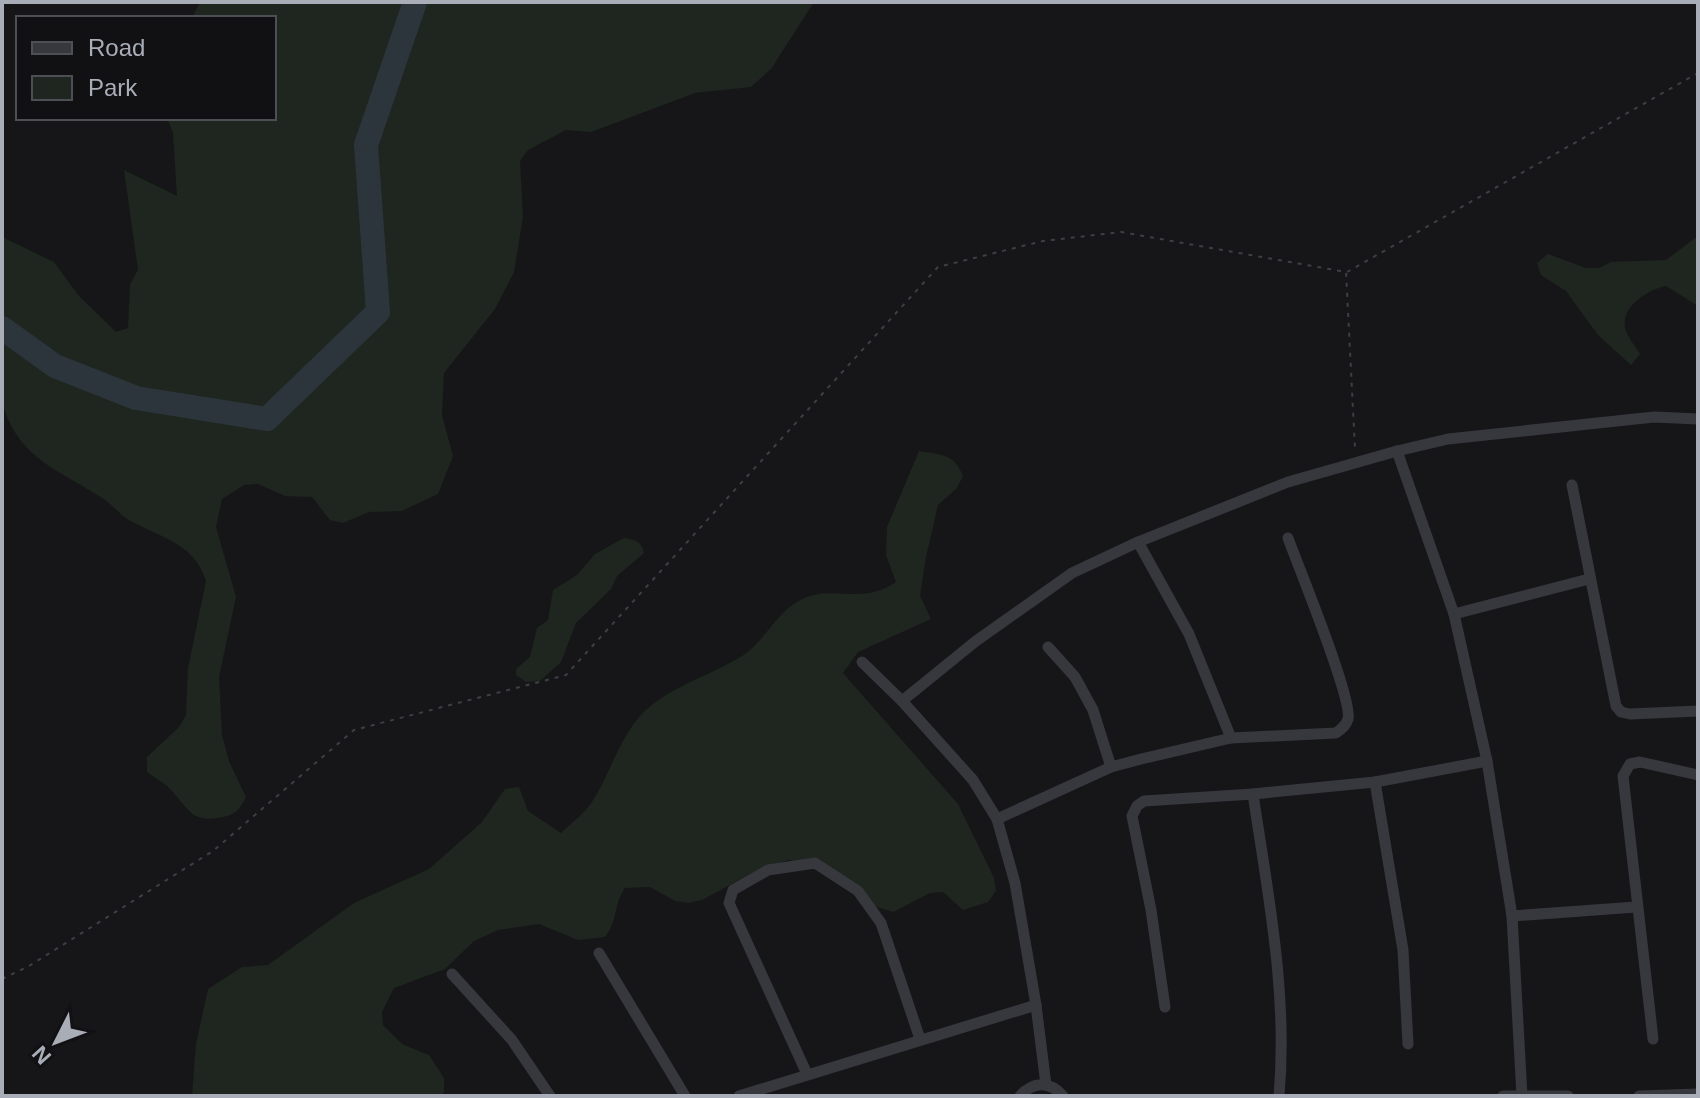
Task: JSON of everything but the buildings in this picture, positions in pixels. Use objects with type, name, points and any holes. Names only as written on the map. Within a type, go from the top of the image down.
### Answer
[{"type":"street","points":[[902,701],[976,641],[1072,573],[1138,542],[1288,482],[1448,439],[1654,417],[1698,419]]},
{"type":"street","points":[[1397,451],[1454,614],[1487,761],[1512,916],[1522,1096]]},
{"type":"street","points":[[1572,485],[1616,706],[1621,712],[1630,714],[1698,711]]},
{"type":"street","points":[[997,819],[1111,767],[1231,738],[1336,733],[1344,726],[1349,716],[1334,661],[1288,538]]},
{"type":"street","points":[[1138,542],[1189,634],[1231,738]]},
{"type":"street","points":[[1454,614],[1589,579]]},
{"type":"street","points":[[1048,647],[1075,677],[1093,710],[1111,767]]},
{"type":"street","points":[[862,662],[902,701],[973,780],[997,819],[1015,883],[1046,1085]]},
{"type":"street","points":[[1165,1007],[1151,910],[1132,816],[1137,806],[1144,801],[1375,782],[1487,761]]},
{"type":"street","points":[[1653,1039],[1623,776],[1630,764],[1640,762],[1698,775]]},
{"type":"street","points":[[1375,782],[1403,950],[1408,1044]]},
{"type":"street","points":[[1253,794],[1277,959],[1283,1047],[1279,1096]]},
{"type":"street","points":[[807,1074],[729,903],[733,890],[768,870],[815,863],[858,891],[881,923],[920,1039]]},
{"type":"street","points":[[1512,916],[1636,907]]},
{"type":"street","points":[[599,953],[685,1096]]},
{"type":"street","points":[[452,974],[512,1040],[550,1096]]},
{"type":"street","points":[[739,1096],[1036,1005]]},
{"type":"street","points":[[1020,1096],[1031,1086],[1046,1085],[1063,1096]]},
{"type":"street","points":[[1639,1096],[1698,1094]]},
{"type":"street","points":[[1503,1096],[1568,1096]]},
{"type":"path","points":[[2,979],[29,966],[213,851],[354,730],[566,675],[938,267],[1043,241],[1121,232],[1346,272],[1698,73]]},
{"type":"path","points":[[1346,272],[1356,463]]},
{"type":"green space","points":[[200,2],[814,2],[771,69],[751,87],[695,93],[591,132],[566,130],[528,150],[520,161],[523,217],[514,272],[495,309],[444,373],[442,415],[453,456],[438,494],[402,511],[369,512],[343,523],[330,520],[312,497],[285,496],[258,484],[244,485],[222,499],[216,527],[236,597],[219,677],[222,735],[229,761],[246,797],[234,813],[213,818],[193,814],[169,788],[147,772],[147,757],[179,727],[186,715],[188,668],[206,581],[200,568],[183,548],[126,518],[105,500],[55,470],[29,450],[9,421],[2,402],[2,237],[54,262],[78,295],[116,332],[128,328],[130,284],[138,270],[124,170],[177,196],[173,133],[168,120],[276,120],[276,16],[193,16]]},
{"type":"green space","points":[[1698,236],[1698,306],[1666,286],[1636,301],[1626,315],[1625,323],[1627,334],[1640,354],[1631,365],[1598,335],[1566,291],[1541,275],[1537,263],[1548,254],[1586,268],[1599,268],[1611,262],[1666,260]]},
{"type":"green space","points":[[919,451],[951,459],[963,476],[957,488],[938,505],[926,557],[920,596],[931,619],[858,652],[843,673],[958,804],[994,878],[996,891],[988,902],[963,910],[943,892],[930,893],[893,912],[871,905],[816,864],[789,860],[763,867],[702,900],[689,903],[675,901],[650,887],[625,888],[605,937],[578,940],[539,924],[498,930],[474,941],[445,969],[394,988],[382,1012],[383,1025],[402,1044],[429,1055],[444,1078],[444,1092],[440,1096],[192,1096],[196,1044],[208,989],[242,967],[268,965],[354,903],[429,869],[482,822],[505,789],[519,787],[528,811],[561,833],[592,802],[625,737],[653,704],[745,654],[793,604],[802,599],[825,593],[871,593],[896,582],[886,555],[887,527]]},
{"type":"green space","points":[[624,538],[637,542],[644,553],[617,576],[611,589],[576,623],[561,662],[540,681],[526,682],[516,675],[516,669],[530,657],[537,628],[548,620],[553,590],[577,575],[595,554]]},
{"type":"waterway","points":[[2,328],[55,366],[136,398],[267,419],[378,312],[366,145],[415,2]]}]
